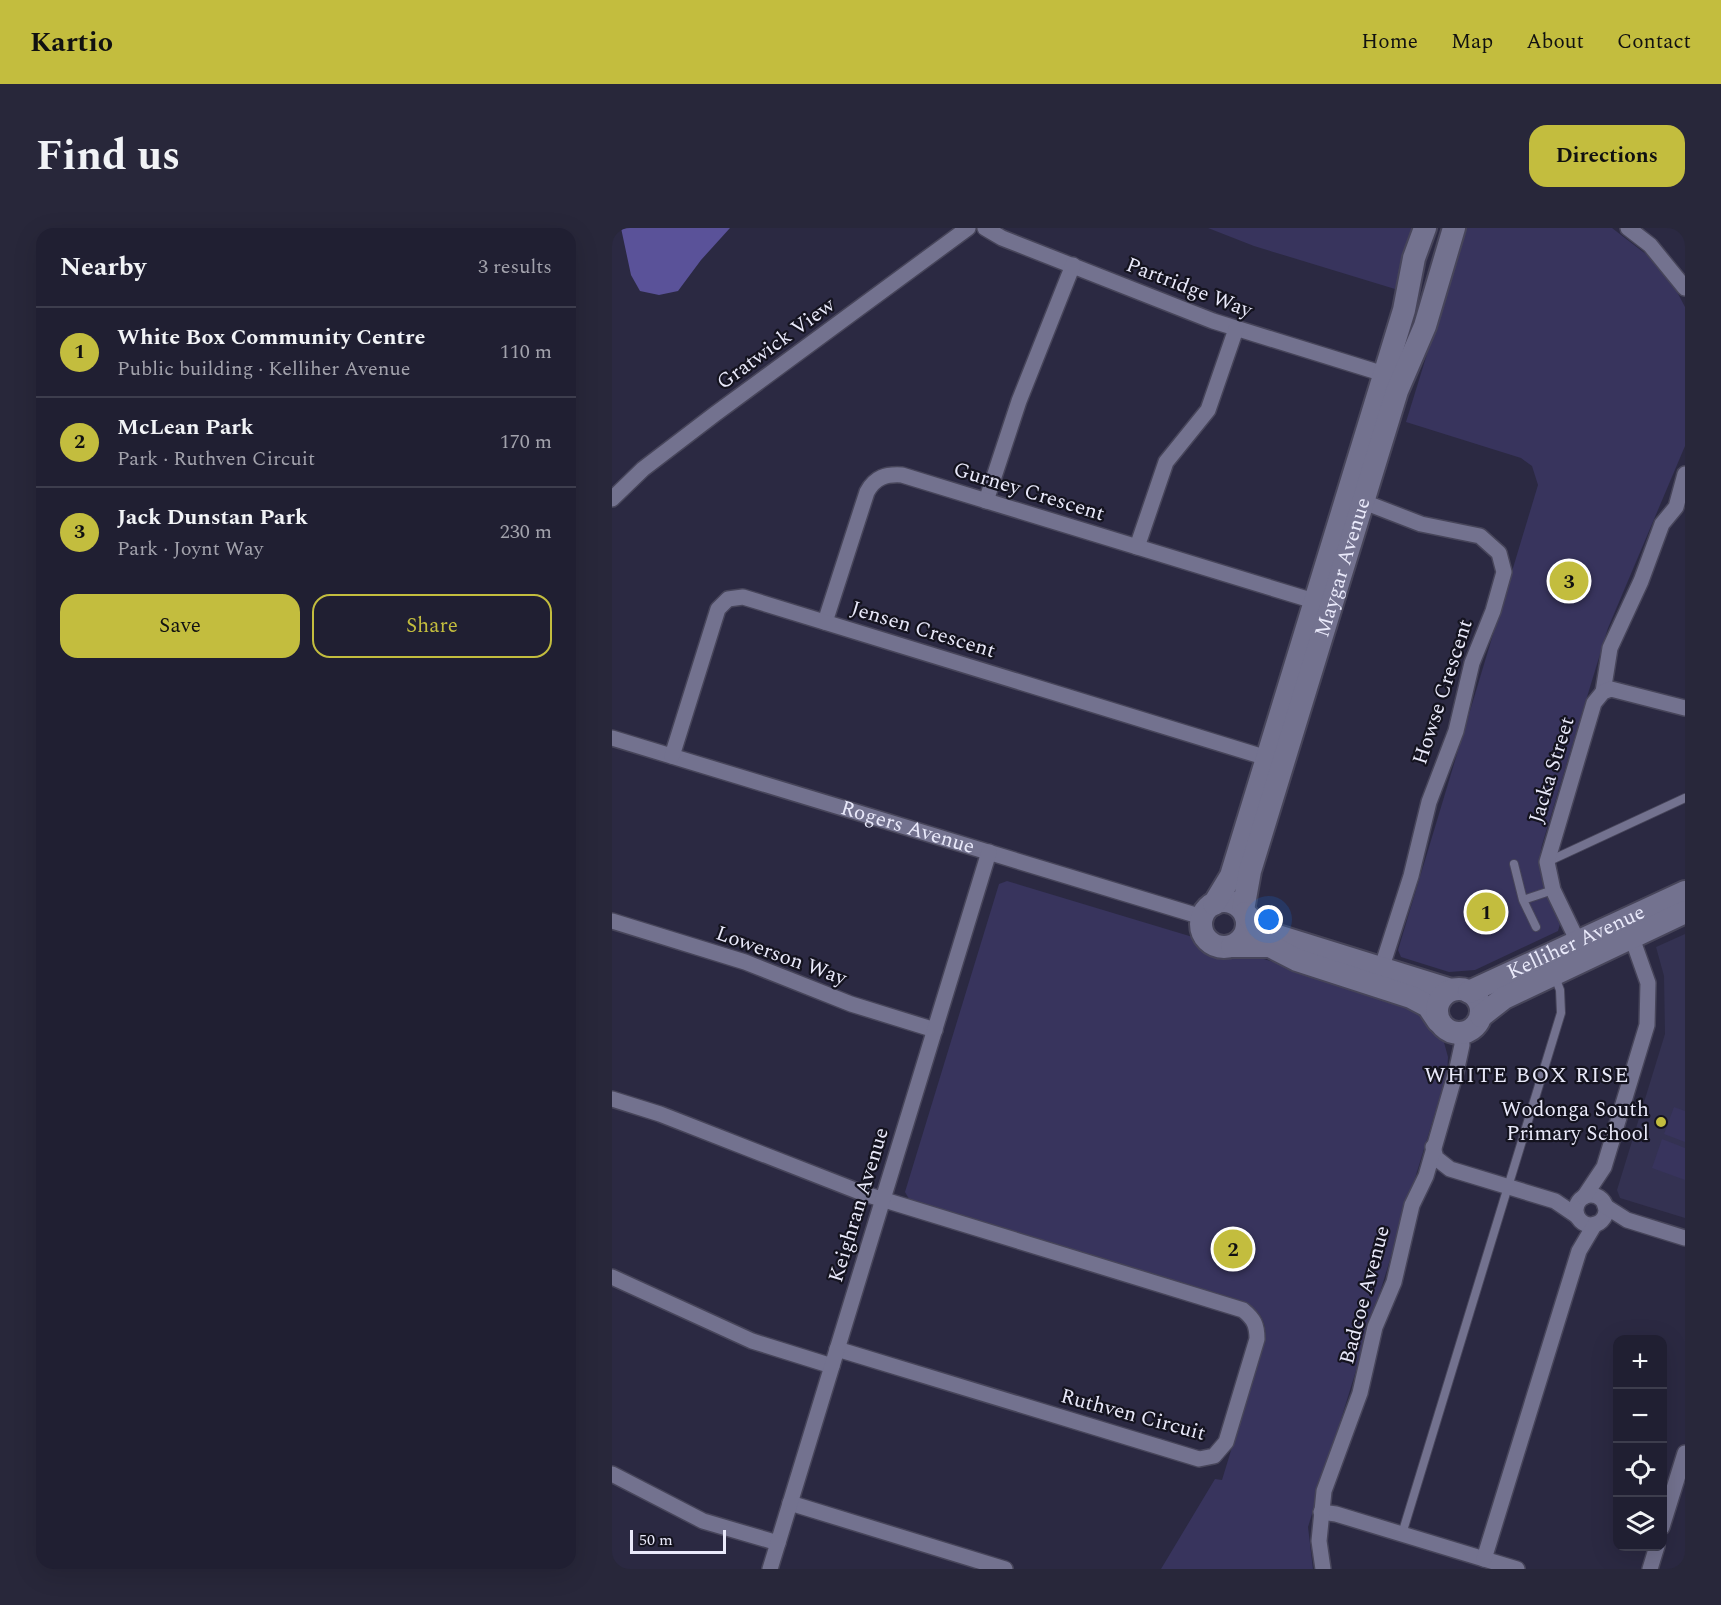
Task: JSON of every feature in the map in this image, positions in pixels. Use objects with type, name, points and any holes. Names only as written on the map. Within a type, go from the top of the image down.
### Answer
[{"type":"street","name":"Gratwick View","points":[[612,499],[643,470],[715,414],[968,228]]},
{"type":"street","name":"Partridge Way","points":[[985,228],[1002,238],[1236,329],[1392,377]]},
{"type":"street","name":"Maygar Avenue","points":[[1244,912],[1244,890],[1275,760],[1392,377],[1414,258],[1425,228]]},
{"type":"street","name":"Maygar Avenue","points":[[1392,377],[1425,326],[1454,228]]},
{"type":"street","points":[[1628,228],[1650,245],[1685,288]]},
{"type":"street","points":[[986,501],[1019,400],[1072,265]]},
{"type":"street","points":[[1137,547],[1166,462],[1208,410],[1236,329]]},
{"type":"street","name":"Jacka Street","points":[[1582,950],[1553,890],[1547,862],[1594,703],[1603,692],[1610,648],[1641,581],[1662,524],[1681,508],[1685,474]]},
{"type":"street","name":"Gurney Crescent","points":[[825,622],[867,492],[878,478],[902,475],[1323,603]]},
{"type":"street","name":"Howse Crescent","points":[[1355,499],[1421,524],[1480,536],[1499,553],[1504,572],[1493,611],[1472,663],[1463,706],[1434,785],[1411,876],[1379,977]]},
{"type":"street","name":"Jensen Crescent","points":[[672,756],[716,614],[723,602],[731,598],[743,597],[1275,760]]},
{"type":"street","points":[[1603,692],[1611,689],[1685,708]]},
{"type":"street","name":"Rogers Avenue","points":[[612,738],[989,852],[1208,910],[1232,902],[1260,930],[1379,977],[1428,1006],[1438,1021]]},
{"type":"street","name":"Maygar Avenue","points":[[1208,910],[1231,876],[1275,760]]},
{"type":"street","name":"Keighran Avenue","points":[[770,1569],[989,852]]},
{"type":"street","name":"Kelliher Avenue","points":[[1480,1016],[1504,998],[1554,975],[1582,950],[1685,892]]},
{"type":"street","name":"Rogers Avenue","points":[[1208,910],[1203,931],[1211,943],[1225,947],[1270,946],[1297,960],[1460,991]]},
{"type":"street","points":[[1232,946],[1239,942],[1247,929],[1244,912]]},
{"type":"street","name":"Kelliher Avenue","points":[[1460,991],[1631,935],[1685,912]]},
{"type":"street","name":"Lowerson Way","points":[[612,921],[745,962],[851,1004],[935,1030]]},
{"type":"street","points":[[1484,1559],[1579,1251],[1601,1213],[1604,1167],[1647,1025],[1648,982],[1631,935]]},
{"type":"street","points":[[1460,991],[1479,1002],[1480,1016],[1473,1028],[1461,1034],[1448,1031],[1438,1021],[1437,1006],[1445,994],[1460,991]]},
{"type":"street","name":"Badcoe Avenue","points":[[1323,1569],[1319,1541],[1320,1512],[1324,1491],[1360,1394],[1375,1327],[1394,1282],[1405,1227],[1412,1205],[1426,1176],[1457,1068],[1462,1045],[1461,1034]]},
{"type":"street","name":"Ruthven Circuit","points":[[612,1098],[660,1113],[883,1199],[1243,1310],[1252,1317],[1257,1326],[1257,1339],[1226,1442],[1214,1456],[1199,1459],[837,1349]]},
{"type":"street","points":[[1433,1147],[1436,1158],[1442,1165],[1555,1201],[1584,1223],[1601,1213],[1685,1238]]},
{"type":"street","points":[[1579,1251],[1576,1207],[1604,1167]]},
{"type":"street","points":[[1555,1201],[1593,1196],[1601,1213]]},
{"type":"street","points":[[612,1277],[739,1336],[832,1366]]},
{"type":"street","points":[[1667,1511],[1685,1453]]},
{"type":"street","points":[[612,1474],[703,1521],[778,1543]]},
{"type":"street","points":[[790,1503],[963,1562],[1005,1569]]},
{"type":"street","points":[[1320,1512],[1517,1569]]},
{"type":"street","points":[[1650,1569],[1655,1551]]},
{"type":"lane","points":[[1547,862],[1685,798]]},
{"type":"lane","points":[[1514,864],[1523,900],[1536,927]]},
{"type":"lane","points":[[1523,900],[1553,890]]},
{"type":"lane","points":[[1402,1534],[1561,1013],[1560,990],[1554,975]]},
{"type":"shaded area","points":[[621,228],[730,228],[701,260],[678,291],[659,295],[640,291],[631,275]]},
{"type":"shaded area","points":[[1208,228],[1413,228],[1395,289],[1254,246]]},
{"type":"shaded area","points":[[1466,228],[1612,228],[1651,258],[1674,286],[1685,307],[1685,446],[1608,628],[1542,845],[1541,876],[1560,924],[1558,931],[1475,970],[1449,972],[1401,957],[1398,950],[1538,485],[1532,466],[1521,458],[1406,422]]},
{"type":"shaded area","points":[[1007,881],[1196,938],[1218,951],[1244,953],[1407,1003],[1442,1035],[1448,1057],[1447,1074],[1308,1527],[1313,1569],[1161,1569],[1215,1479],[1222,1480],[1265,1339],[1264,1325],[1259,1313],[1236,1299],[909,1199],[905,1192],[999,884]]},
{"type":"shaded area","name":"Wodonga South Primary School","points":[[1685,934],[1685,1218],[1620,1198],[1617,1190],[1665,1034],[1664,976],[1656,947]]},
{"type":"shaded area","points":[[1674,1107],[1685,1111],[1685,1142],[1664,1134]]},
{"type":"shaded area","points":[[1662,1139],[1685,1148],[1685,1180],[1652,1168]]},
{"type":"place","name":"Jack Dunstan Park","points":[[1569,581]]},
{"type":"place","name":"White Box Community Centre","points":[[1486,912]]},
{"type":"place","name":"Wodonga South Primary School","points":[[1661,1122]]},
{"type":"place","name":"McLean Park","points":[[1233,1249]]},
{"type":"district","name":"WHITE BOX RISE","points":[[1527,1075]]}]
